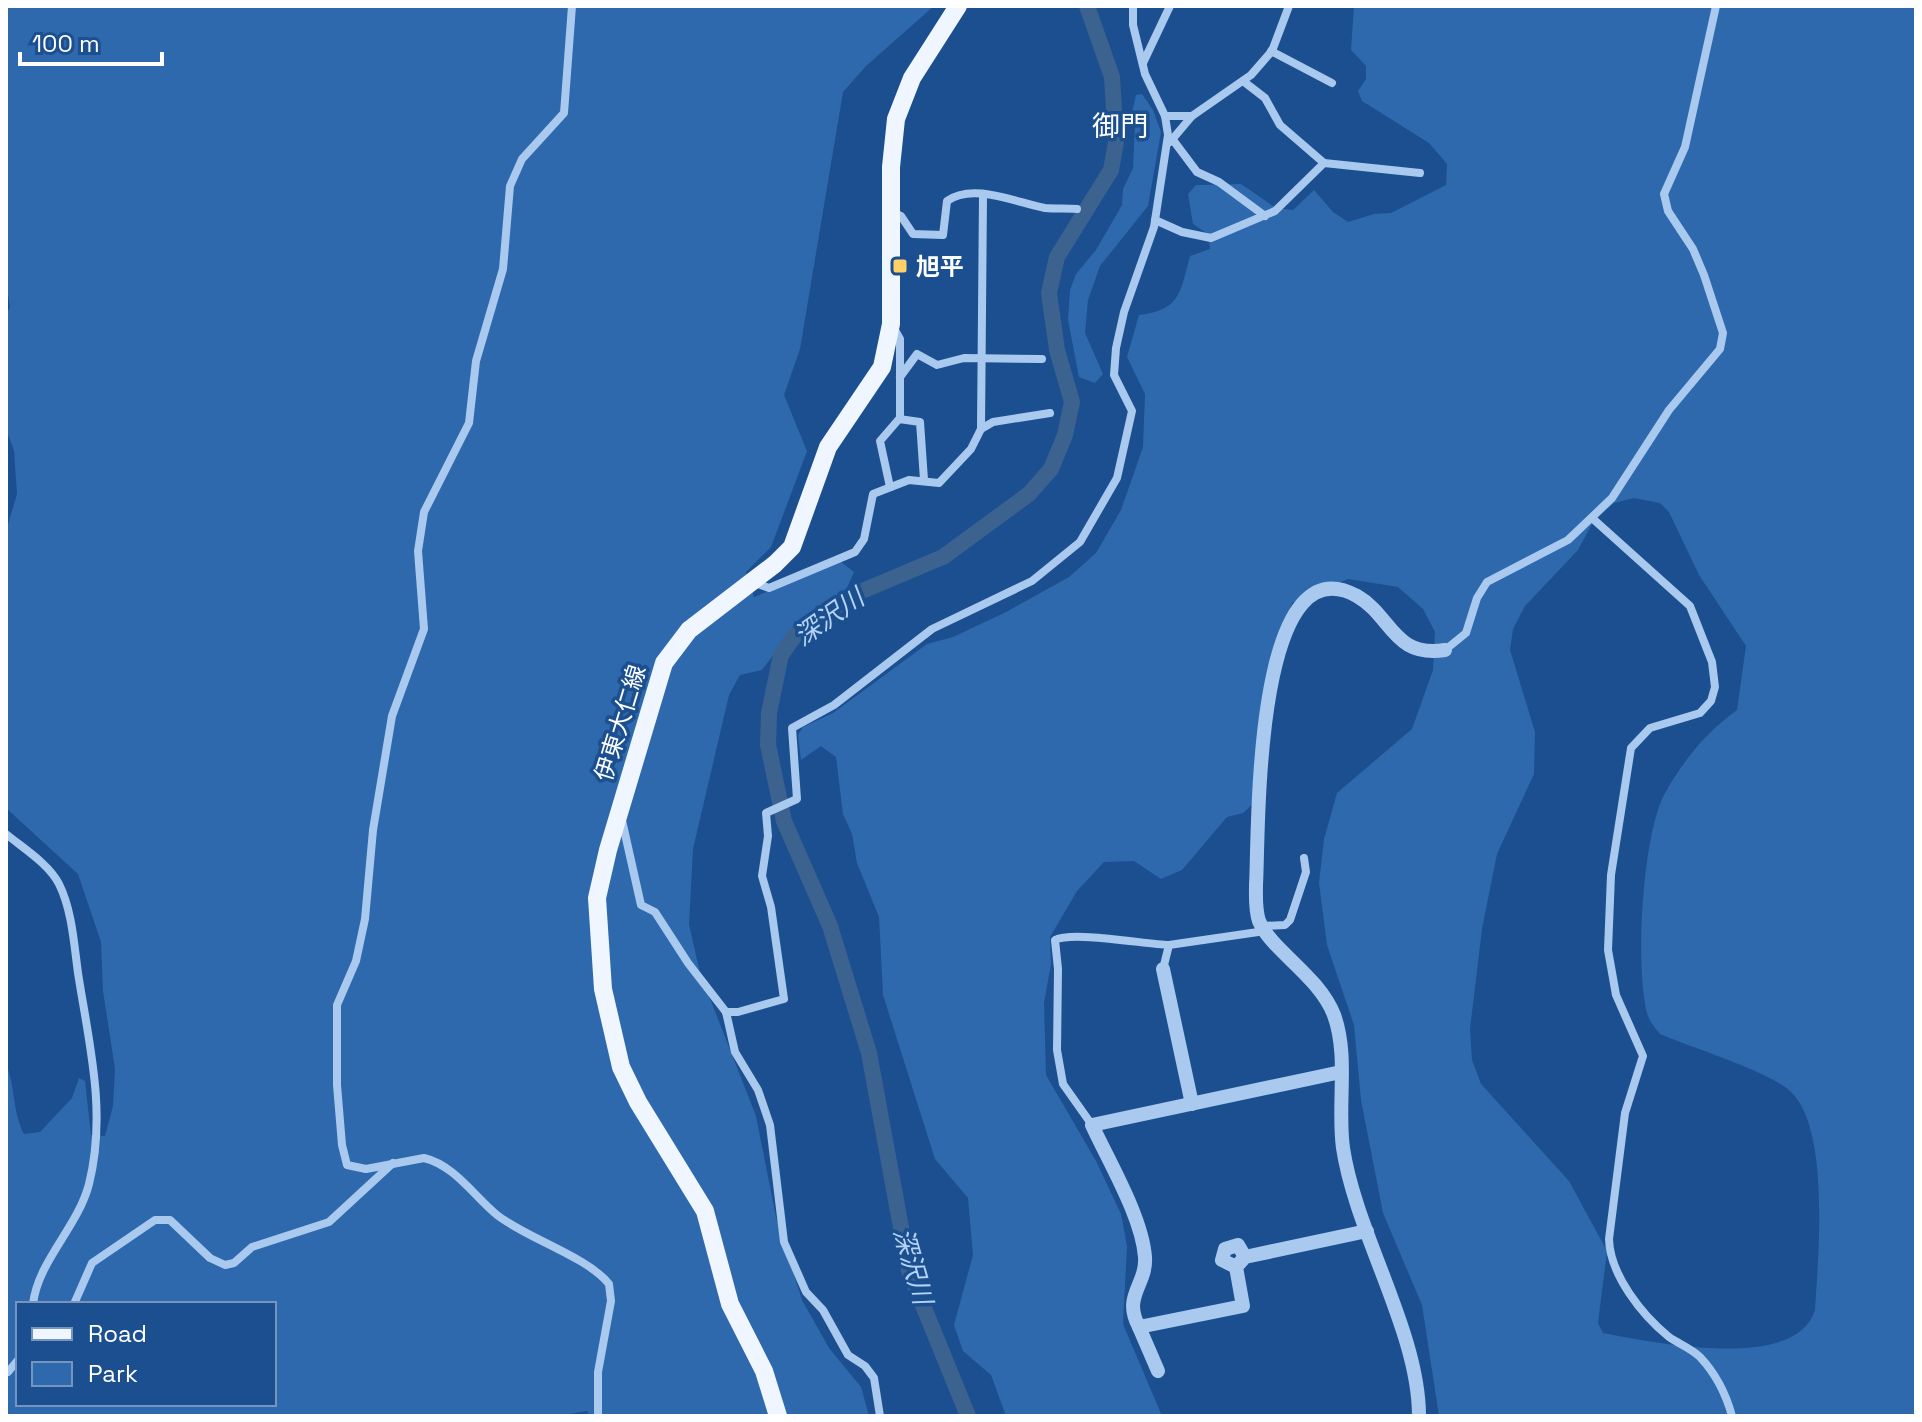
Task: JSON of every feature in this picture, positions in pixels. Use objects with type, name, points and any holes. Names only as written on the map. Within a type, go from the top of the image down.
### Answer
[{"type":"main road","name":"伊東大仁線","points":[[778,1416],[764,1371],[730,1304],[705,1211],[633,1093],[610,1027],[596,920],[600,878],[664,663],[689,630],[792,547],[828,447],[882,367],[891,324],[893,134],[900,102],[931,45],[958,6]]},
{"type":"street","points":[[572,6],[564,113],[522,159],[510,186],[503,269],[476,361],[469,423],[424,512],[418,551],[424,629],[392,716],[373,830],[365,919],[356,961],[337,1005],[335,1046],[345,1160],[357,1169],[424,1158],[440,1163],[498,1216],[605,1279],[611,1301],[598,1372],[598,1416]]},
{"type":"street","points":[[726,1012],[784,999],[771,907],[762,876],[768,836],[766,813],[795,801],[792,728],[834,705],[932,629],[1032,581],[1080,542],[1117,478],[1130,423],[1130,404],[1114,375],[1116,348],[1124,312],[1155,220],[1170,141],[1165,116],[1142,64],[1133,6]]},
{"type":"street","points":[[1142,64],[1170,6]]},
{"type":"street","points":[[1170,141],[1192,116],[1243,81],[1271,51],[1289,6]]},
{"type":"street","points":[[1419,1416],[1402,1335],[1367,1231],[1343,1146],[1338,1029],[1326,999],[1264,929],[1256,906],[1265,723],[1273,667],[1292,617],[1317,595],[1344,592],[1367,604],[1407,645],[1427,652],[1445,650],[1466,633],[1477,598],[1487,582],[1568,540],[1618,490],[1669,410],[1720,349],[1723,333],[1704,275],[1693,249],[1668,211],[1664,194],[1685,147],[1716,6]]},
{"type":"street","points":[[1271,51],[1332,83]]},
{"type":"street","points":[[1243,81],[1265,98],[1280,125],[1324,163],[1420,173]]},
{"type":"street","points":[[1165,116],[1192,116]]},
{"type":"street","points":[[1170,141],[1197,172],[1219,182],[1265,216]]},
{"type":"street","points":[[1155,220],[1182,232],[1211,238],[1265,216],[1292,198],[1324,163]]},
{"type":"street","points":[[890,211],[901,216],[913,234],[943,235],[949,199],[983,195],[1050,209],[1077,209]]},
{"type":"street","points":[[752,582],[773,587],[855,552],[864,539],[871,497],[909,480],[935,484],[946,478],[977,441],[981,429],[983,195]]},
{"type":"street","points":[[890,487],[880,441],[900,419],[900,339],[891,324]]},
{"type":"street","points":[[900,377],[917,354],[937,365],[964,358],[1042,359]]},
{"type":"street","points":[[981,429],[993,422],[1050,413]]},
{"type":"street","points":[[900,419],[920,422],[924,480]]},
{"type":"street","points":[[1592,518],[1690,606],[1712,662],[1715,687],[1711,701],[1688,718],[1650,728],[1631,748],[1617,819],[1608,950],[1616,995],[1643,1056],[1625,1113],[1609,1251],[1627,1288],[1659,1328],[1706,1365],[1723,1389],[1732,1416]]},
{"type":"street","points":[[619,810],[641,905],[655,912],[696,975],[726,1012],[735,1052],[758,1090],[770,1125],[773,1173],[784,1242],[806,1292],[823,1310],[836,1338],[848,1355],[865,1366],[874,1378],[880,1416]]},
{"type":"street","points":[[6,834],[58,883],[70,920],[97,1073],[94,1151],[89,1183],[80,1210],[35,1288],[33,1302]]},
{"type":"street","points":[[1158,1371],[1132,1304],[1144,1265],[1144,1252],[1133,1218],[1092,1125],[1063,1084],[1057,1050],[1058,969],[1055,940],[1062,936],[1090,937],[1169,945],[1285,925],[1290,920],[1306,872],[1304,858]]},
{"type":"street","points":[[1169,945],[1164,953],[1163,969],[1192,1104]]},
{"type":"street","points":[[1092,1125],[1341,1072]]},
{"type":"street","points":[[75,1302],[92,1263],[155,1220],[170,1220],[210,1258],[225,1265],[234,1263],[252,1247],[329,1222],[393,1163]]},
{"type":"street","points":[[1139,1327],[1243,1306],[1240,1262],[1367,1231]]},
{"type":"green space","points":[[6,6],[934,6],[866,66],[843,92],[800,349],[784,395],[807,451],[771,547],[746,572],[754,597],[841,562],[854,572],[846,590],[824,602],[790,633],[762,670],[740,675],[729,695],[693,849],[689,924],[700,973],[756,1116],[776,1217],[802,1300],[829,1348],[861,1387],[869,1416],[590,1416],[587,1411],[558,1416],[6,1416],[6,1064],[24,1134],[40,1132],[72,1098],[79,1078],[85,1081],[91,1135],[105,1136],[113,1106],[115,1069],[103,991],[101,942],[78,874],[6,808],[6,531],[17,494],[14,451],[6,429],[6,315],[10,307],[6,282]]},
{"type":"green space","points":[[1354,6],[1916,6],[1916,1416],[1439,1416],[1422,1305],[1383,1213],[1361,1100],[1354,1025],[1327,945],[1319,883],[1324,839],[1337,793],[1412,729],[1433,670],[1435,632],[1423,609],[1398,587],[1348,579],[1292,603],[1275,660],[1258,799],[1243,813],[1227,817],[1182,870],[1161,879],[1134,861],[1104,862],[1077,891],[1050,937],[1051,964],[1044,1003],[1046,1075],[1096,1161],[1121,1214],[1127,1246],[1123,1324],[1162,1416],[1006,1416],[991,1375],[963,1351],[954,1325],[973,1255],[968,1198],[935,1159],[883,995],[879,917],[857,863],[852,834],[843,814],[836,757],[821,746],[801,760],[798,735],[803,727],[833,713],[927,644],[953,637],[1006,612],[1069,577],[1096,553],[1121,510],[1143,447],[1145,394],[1127,357],[1139,315],[1153,313],[1171,304],[1181,289],[1190,256],[1210,249],[1208,234],[1193,224],[1188,194],[1196,185],[1241,184],[1276,208],[1293,210],[1314,190],[1333,212],[1348,222],[1374,214],[1391,213],[1446,185],[1447,164],[1429,143],[1362,101],[1358,91],[1366,79],[1366,66],[1351,50]],"holes":[[[1634,498],[1660,503],[1669,512],[1699,575],[1746,646],[1737,710],[1716,727],[1688,758],[1665,793],[1657,813],[1646,869],[1641,934],[1647,1013],[1660,1034],[1746,1067],[1789,1090],[1802,1108],[1811,1132],[1816,1162],[1819,1227],[1815,1310],[1802,1329],[1781,1341],[1752,1347],[1686,1346],[1603,1333],[1598,1323],[1607,1251],[1569,1181],[1481,1084],[1472,1060],[1470,1029],[1482,929],[1497,854],[1534,774],[1535,732],[1510,650],[1513,629],[1525,606],[1578,550],[1593,522],[1614,503]]]},
{"type":"green space","points":[[1142,94],[1153,110],[1161,132],[1148,206],[1100,266],[1088,300],[1085,333],[1103,374],[1095,383],[1079,377],[1068,320],[1070,290],[1076,274],[1096,250],[1122,205],[1123,189],[1133,168],[1135,124],[1132,113],[1136,95]]},
{"type":"waterway","name":"深沢川","points":[[968,1416],[909,1271],[869,1053],[830,926],[784,821],[768,745],[769,713],[781,655],[796,634],[855,594],[943,557],[1029,494],[1051,469],[1065,435],[1072,402],[1057,350],[1049,293],[1057,257],[1111,170],[1116,142],[1112,77],[1087,6]]},
{"type":"place","name":"旭平","points":[[900,266]]},
{"type":"district","name":"御門","points":[[1120,126]]}]
